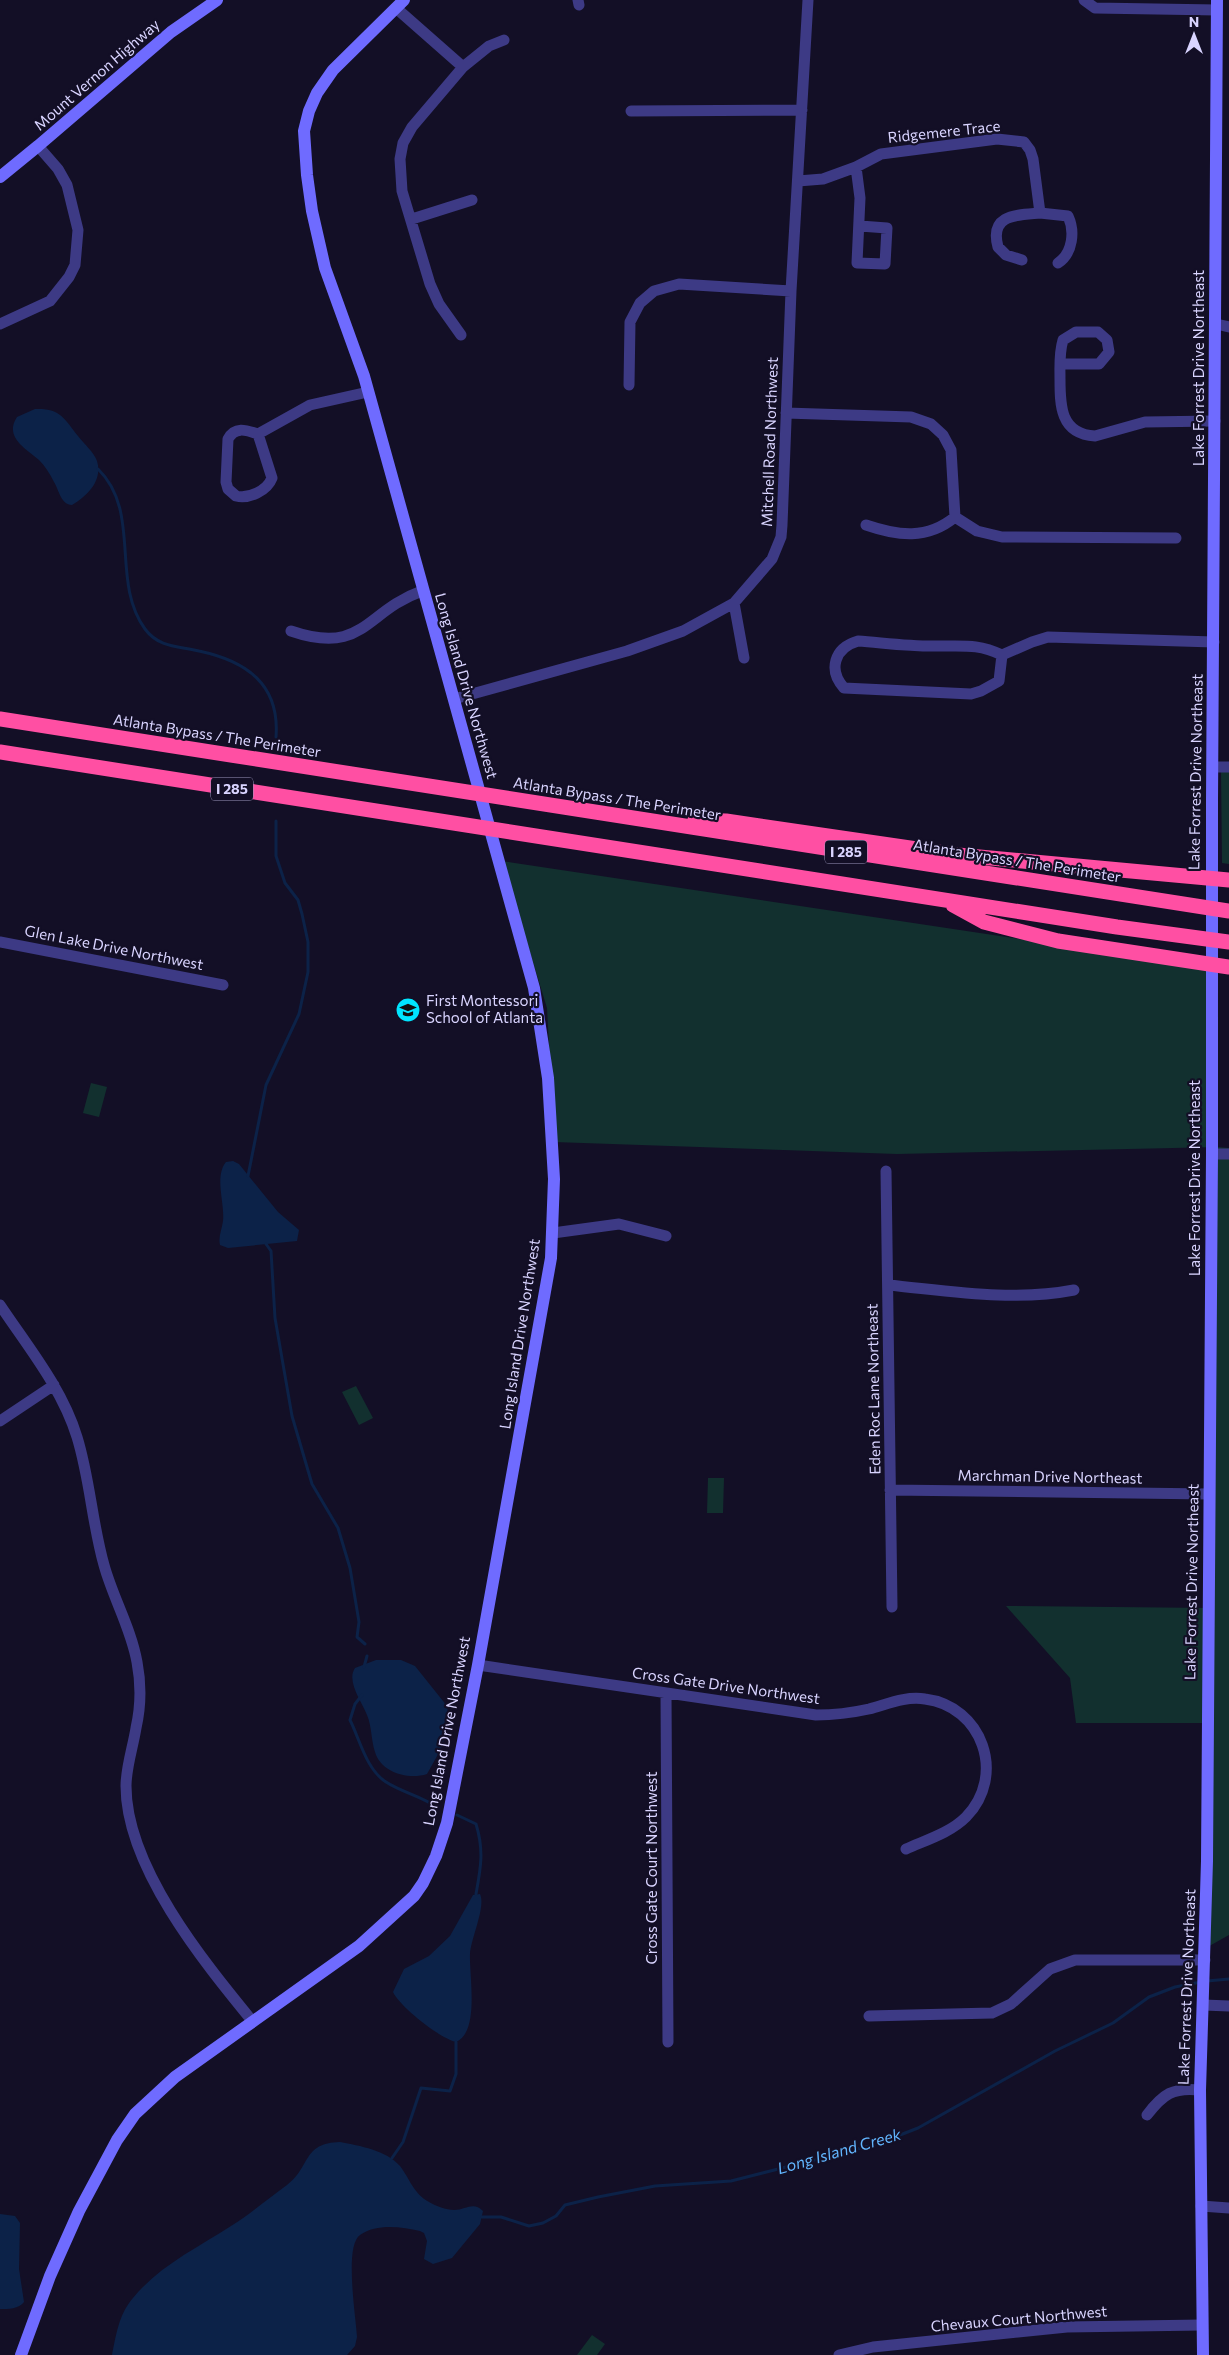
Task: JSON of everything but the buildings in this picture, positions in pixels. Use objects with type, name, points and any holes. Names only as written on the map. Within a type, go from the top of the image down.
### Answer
[{"type":"highway","name":"Atlanta Bypass / The Perimeter","points":[[0,719],[1229,911]]},
{"type":"highway","name":"I 285","points":[[0,752],[945,900],[1229,942]]},
{"type":"highway","points":[[628,818],[726,821],[958,855],[1229,880]]},
{"type":"highway","points":[[945,900],[984,922],[1058,941],[1229,967]]},
{"type":"street","name":"Mount Vernon Highway","points":[[0,177],[171,32],[217,0]]},
{"type":"street","name":"Mitchell Road Northwest","points":[[454,699],[665,638],[683,631],[734,603],[772,559],[781,537],[791,291],[807,0]]},
{"type":"street","points":[[1084,0],[1095,8],[1217,5]]},
{"type":"street","points":[[400,4],[462,67]]},
{"type":"street","name":"Long Island Drive Northwest","points":[[21,2355],[50,2276],[79,2211],[117,2140],[135,2114],[159,2090],[360,1946],[403,1908],[423,1883],[436,1856],[447,1823],[478,1665],[551,1258],[554,1179],[551,1123],[541,1021],[534,988],[368,392],[325,268],[312,211],[304,150],[304,131],[309,111],[325,80],[400,4]]},
{"type":"street","name":"Lake Forrest Drive Northeast","points":[[1203,2355],[1200,2090],[1205,1960],[1212,1154],[1217,5]]},
{"type":"street","points":[[461,335],[439,304],[430,284],[399,176],[403,143],[412,127],[462,67],[489,46],[504,40]]},
{"type":"street","points":[[631,111],[802,110]]},
{"type":"street","name":"Ridgemere Trace","points":[[798,181],[823,179],[856,167],[881,154],[997,139],[1024,142],[1033,158],[1040,213]]},
{"type":"street","points":[[0,324],[50,301],[70,277],[75,265],[78,230],[67,185],[58,169],[38,146]]},
{"type":"street","points":[[856,167],[860,198],[860,226]]},
{"type":"street","points":[[412,219],[472,200]]},
{"type":"street","points":[[1022,260],[1006,255],[998,247],[998,230],[1001,222],[1007,218],[1040,213],[1062,214],[1068,216],[1071,222],[1071,244],[1067,255],[1058,263]]},
{"type":"street","points":[[629,384],[630,322],[640,303],[654,291],[679,284],[791,291]]},
{"type":"street","points":[[1216,324],[1229,327]]},
{"type":"street","points":[[1060,364],[1099,364],[1109,352],[1107,340],[1098,332],[1076,332],[1063,340],[1060,364],[1060,407],[1066,421],[1077,432],[1086,436],[1095,436],[1145,422],[1215,422]]},
{"type":"street","points":[[258,434],[272,478],[267,487],[260,491],[247,496],[236,496],[228,489],[226,482],[228,439],[236,430],[242,429],[258,434],[310,404],[368,392]]},
{"type":"street","points":[[786,413],[910,417],[931,424],[943,435],[951,450],[956,517]]},
{"type":"street","points":[[866,525],[882,531],[916,535],[938,530],[956,517]]},
{"type":"street","points":[[956,517],[977,531],[1002,537],[1176,538]]},
{"type":"street","points":[[291,631],[314,639],[340,638],[360,631],[402,598],[422,591]]},
{"type":"street","points":[[734,603],[744,658]]},
{"type":"street","points":[[1006,653],[999,681],[981,691],[970,694],[844,688],[834,670],[837,655],[843,648],[858,642],[975,646],[1006,653],[1048,637],[1214,642]]},
{"type":"street","points":[[1213,767],[1229,767]]},
{"type":"street","name":"Glen Lake Drive Northwest","points":[[0,942],[223,985]]},
{"type":"street","points":[[1212,1154],[1229,1154]]},
{"type":"street","name":"Eden Roc Lane Northeast","points":[[886,1171],[892,1607]]},
{"type":"street","points":[[553,1233],[620,1224],[666,1236]]},
{"type":"street","points":[[888,1286],[1014,1297],[1044,1296],[1074,1290]]},
{"type":"street","points":[[0,1305],[54,1385],[66,1408],[77,1437],[103,1563],[130,1635],[137,1662],[139,1708],[126,1785],[127,1804],[133,1829],[156,1884],[175,1920],[214,1974],[253,2022]]},
{"type":"street","points":[[0,1421],[54,1385]]},
{"type":"street","name":"Marchman Drive Northeast","points":[[890,1490],[1209,1494]]},
{"type":"street","name":"Cross Gate Drive Northwest","points":[[478,1665],[816,1715],[852,1713],[911,1698],[935,1700],[956,1710],[973,1725],[984,1745],[987,1767],[983,1790],[973,1808],[958,1824],[906,1849]]},
{"type":"street","name":"Cross Gate Court Northwest","points":[[666,1693],[668,2042]]},
{"type":"street","points":[[869,2016],[992,2013],[1011,2004],[1050,1970],[1075,1960],[1205,1960]]},
{"type":"street","points":[[1204,2000],[1229,2006]]},
{"type":"street","points":[[1147,2115],[1161,2097],[1183,2088],[1200,2090]]},
{"type":"street","points":[[1201,2206],[1229,2208]]},
{"type":"street","name":"Chevaux Court Northwest","points":[[839,2355],[873,2347],[1067,2327],[1202,2325]]},
{"type":"green space","points":[[1221,771],[1229,771],[1229,864],[1222,863]]},
{"type":"green space","points":[[502,861],[1211,968],[1218,1147],[897,1154],[554,1142],[547,1008]]},
{"type":"green space","points":[[91,1083],[107,1087],[99,1117],[83,1113]]},
{"type":"green space","points":[[1218,1147],[1229,1148],[1229,1935],[1204,1949],[1208,1723],[1076,1723],[1070,1678],[1006,1606],[1210,1608]]},
{"type":"green space","points":[[356,1386],[373,1418],[359,1425],[342,1392]]},
{"type":"green space","points":[[708,1478],[724,1478],[723,1513],[707,1513]]},
{"type":"green space","points":[[592,2335],[605,2344],[597,2355],[577,2355]]},
{"type":"water","points":[[35,409],[50,410],[61,415],[96,458],[98,475],[96,481],[83,497],[72,505],[65,503],[45,467],[18,442],[15,436],[13,430],[17,417]]},
{"type":"water","points":[[233,1161],[239,1164],[278,1212],[299,1230],[297,1241],[228,1248],[220,1245],[219,1239],[223,1221],[221,1175],[226,1162]]},
{"type":"water","points":[[376,1660],[401,1660],[415,1666],[447,1706],[449,1723],[441,1749],[427,1774],[412,1776],[396,1773],[389,1770],[378,1759],[369,1720],[352,1679],[355,1668]]},
{"type":"water","points":[[480,1894],[480,1914],[470,1954],[471,2015],[463,2036],[456,2042],[449,2040],[422,2022],[404,2006],[393,1992],[404,1969],[429,1956],[450,1936],[473,1895]]},
{"type":"water","points":[[340,2142],[380,2152],[388,2156],[400,2166],[419,2194],[435,2205],[451,2210],[473,2206],[479,2208],[483,2211],[480,2224],[452,2258],[433,2264],[424,2259],[427,2241],[424,2233],[420,2231],[398,2227],[382,2227],[360,2235],[355,2242],[352,2267],[357,2337],[355,2346],[347,2355],[112,2355],[124,2311],[133,2298],[154,2276],[238,2221],[287,2185],[295,2178],[313,2151],[328,2143]]},
{"type":"water","points":[[0,2214],[15,2216],[20,2223],[19,2269],[24,2302],[10,2309],[0,2309]]},
{"type":"waterway","points":[[98,469],[111,486],[119,505],[123,526],[129,590],[135,610],[145,629],[163,643],[216,655],[231,661],[257,678],[266,689],[272,703],[276,718],[276,737]]},
{"type":"waterway","points":[[248,1176],[266,1085],[299,1014],[308,972],[308,942],[302,914],[298,900],[285,883],[276,856],[276,821]]},
{"type":"waterway","points":[[266,1244],[271,1251],[275,1318],[292,1416],[312,1484],[338,1528],[350,1568],[359,1622],[357,1637],[365,1644]]},
{"type":"waterway","points":[[364,1667],[367,1656]]},
{"type":"waterway","points":[[362,1695],[355,1704],[350,1720],[373,1770],[386,1782],[426,1800],[438,1808]]},
{"type":"waterway","points":[[457,1815],[476,1824],[479,1833],[481,1859],[476,1894]]},
{"type":"waterway","name":"Long Island Creek","points":[[1207,1981],[1229,1979]]},
{"type":"waterway","name":"Long Island Creek","points":[[482,2217],[501,2217],[529,2226],[543,2223],[556,2216],[565,2205],[598,2197],[655,2186],[731,2181],[877,2144],[918,2128],[1055,2051],[1113,2023],[1149,1997],[1175,1987],[1201,1982]]},
{"type":"waterway","points":[[392,2158],[403,2142],[421,2088],[450,2091],[456,2074],[456,2042]]},
{"type":"place","name":"First Montessori School of Atlanta","points":[[408,1010]]}]
